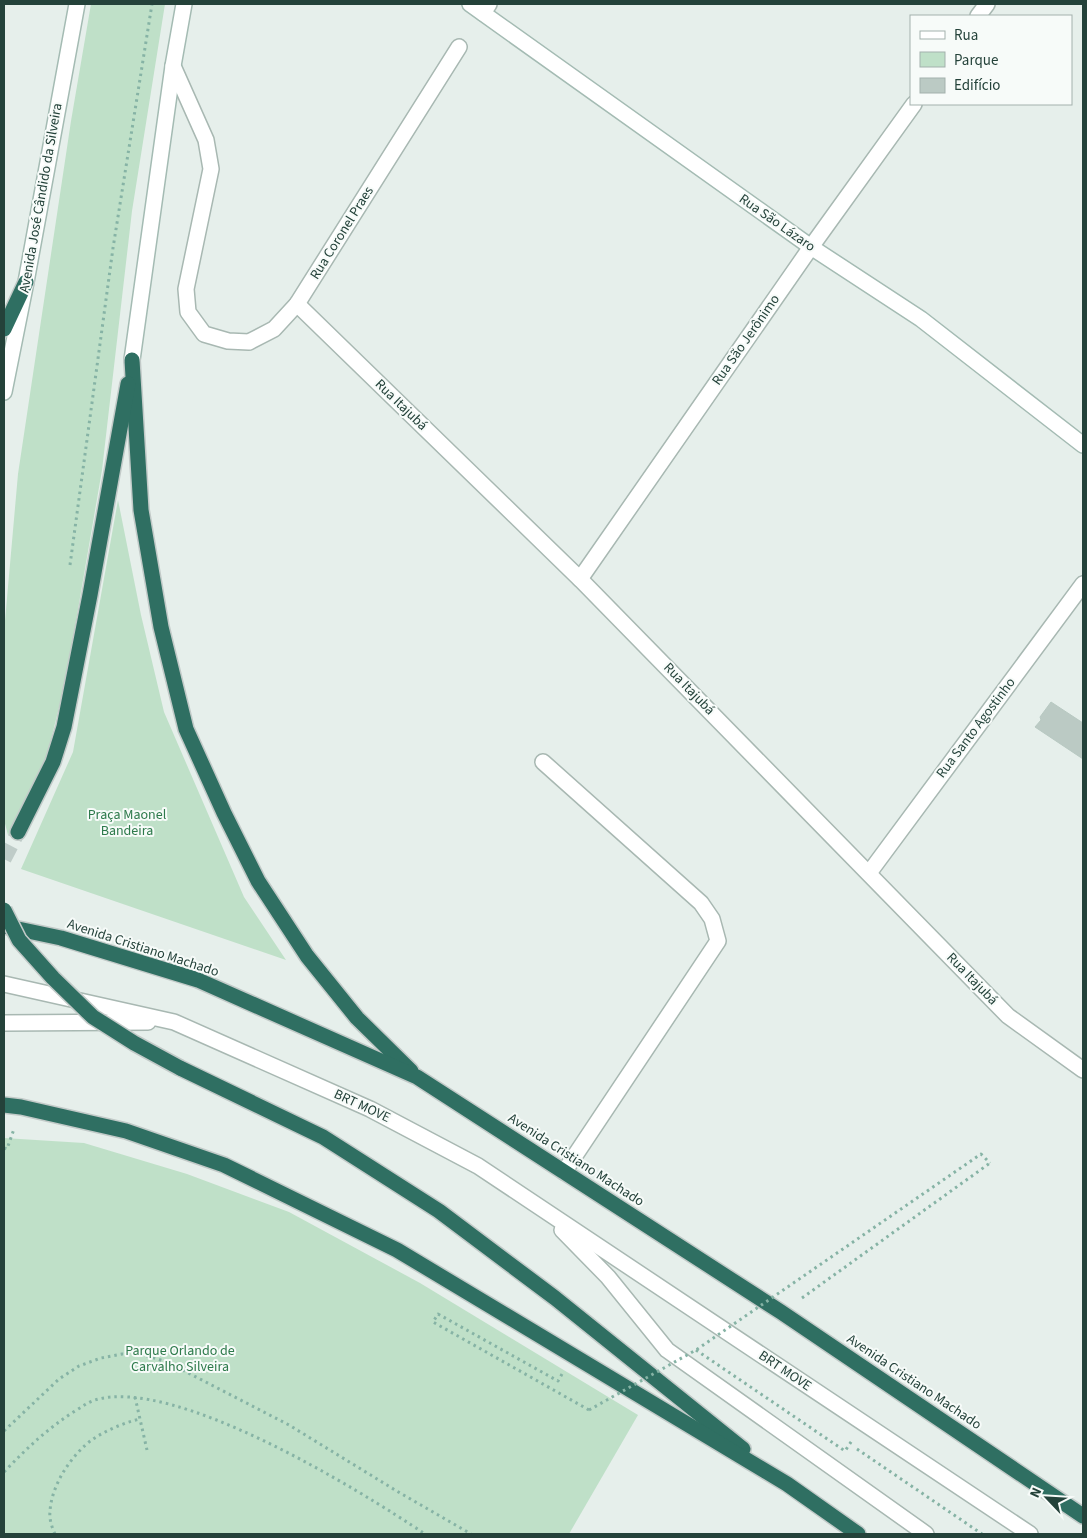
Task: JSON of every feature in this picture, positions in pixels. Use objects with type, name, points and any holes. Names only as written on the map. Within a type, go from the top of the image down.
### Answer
[{"type":"highway","points":[[4,330],[26,282]]},
{"type":"highway","points":[[18,832],[53,762],[64,727],[90,595],[132,360]]},
{"type":"highway","points":[[132,360],[142,510],[161,626],[186,728],[224,813],[258,881],[307,956],[357,1018],[417,1077]]},
{"type":"highway","points":[[4,910],[20,940],[93,1017],[134,1043],[180,1068],[323,1137],[439,1211],[556,1298],[787,1484],[858,1534]]},
{"type":"highway","name":"Avenida Cristiano Machado","points":[[4,926],[61,938],[198,980],[417,1077],[781,1312],[1083,1516]]},
{"type":"highway","points":[[4,1105],[126,1130],[224,1165],[397,1250],[787,1484]]},
{"type":"street","name":"Avenida José Cândido da Silveira","points":[[4,392],[77,4]]},
{"type":"street","points":[[132,360],[184,4]]},
{"type":"street","name":"Rua São Lázaro","points":[[470,4],[486,8],[811,248],[921,320],[1083,445]]},
{"type":"street","points":[[979,15],[987,4]]},
{"type":"street","name":"Rua Coronel Praes","points":[[174,66],[206,140],[211,169],[186,289],[188,312],[204,334],[228,341],[249,342],[274,329],[297,304],[458,47]]},
{"type":"street","name":"Rua São Jerônimo","points":[[580,579],[913,105]]},
{"type":"street","name":"Rua Itajubá","points":[[297,304],[580,579],[1008,1016],[1083,1070]]},
{"type":"street","name":"Rua Santo Agostinho","points":[[869,873],[1083,584]]},
{"type":"street","points":[[543,762],[701,903],[712,919],[718,941],[564,1172]]},
{"type":"street","name":"BRT MOVE","points":[[4,984],[174,1022],[370,1109],[478,1166],[1030,1534]]},
{"type":"street","name":"BRT MOVE","points":[[4,1023],[174,1022]]},
{"type":"street","name":"BRT MOVE","points":[[540,1207],[608,1276],[667,1350],[926,1534]]},
{"type":"path","points":[[69,569],[113,248],[152,4]]},
{"type":"path","points":[[563,1372],[558,1382],[438,1314],[433,1322],[589,1410],[696,1350],[981,1154],[990,1163],[781,1312]]},
{"type":"path","points":[[696,1350],[845,1451],[853,1439]]},
{"type":"path","points":[[4,1431],[59,1379],[79,1366],[101,1358],[122,1354],[144,1355],[167,1362],[289,1425],[400,1494],[471,1534]]},
{"type":"path","points":[[4,1472],[52,1426],[93,1400],[114,1396],[135,1397],[173,1405],[205,1415],[284,1452],[344,1484],[425,1534]]},
{"type":"path","points":[[135,1397],[147,1450]]},
{"type":"path","points":[[55,1534],[49,1513],[52,1497],[62,1474],[78,1453],[92,1440],[113,1428],[140,1419]]},
{"type":"green space","points":[[91,4],[165,4],[132,211],[102,470],[66,679],[46,760],[8,835],[4,820],[4,632],[18,474],[71,121]]},
{"type":"green space","name":"Praça Maonel Bandeira","points":[[118,500],[141,615],[164,712],[244,897],[286,960],[21,869],[73,752]]},
{"type":"green space","name":"Parque Orlando de Carvalho Silveira","points":[[4,1138],[84,1143],[187,1174],[289,1212],[420,1283],[638,1415],[569,1534],[4,1534]]},
{"type":"building","points":[[1051,702],[1083,723],[1083,759],[1035,727]]},
{"type":"tunnel","points":[[4,859],[18,832]]}]
